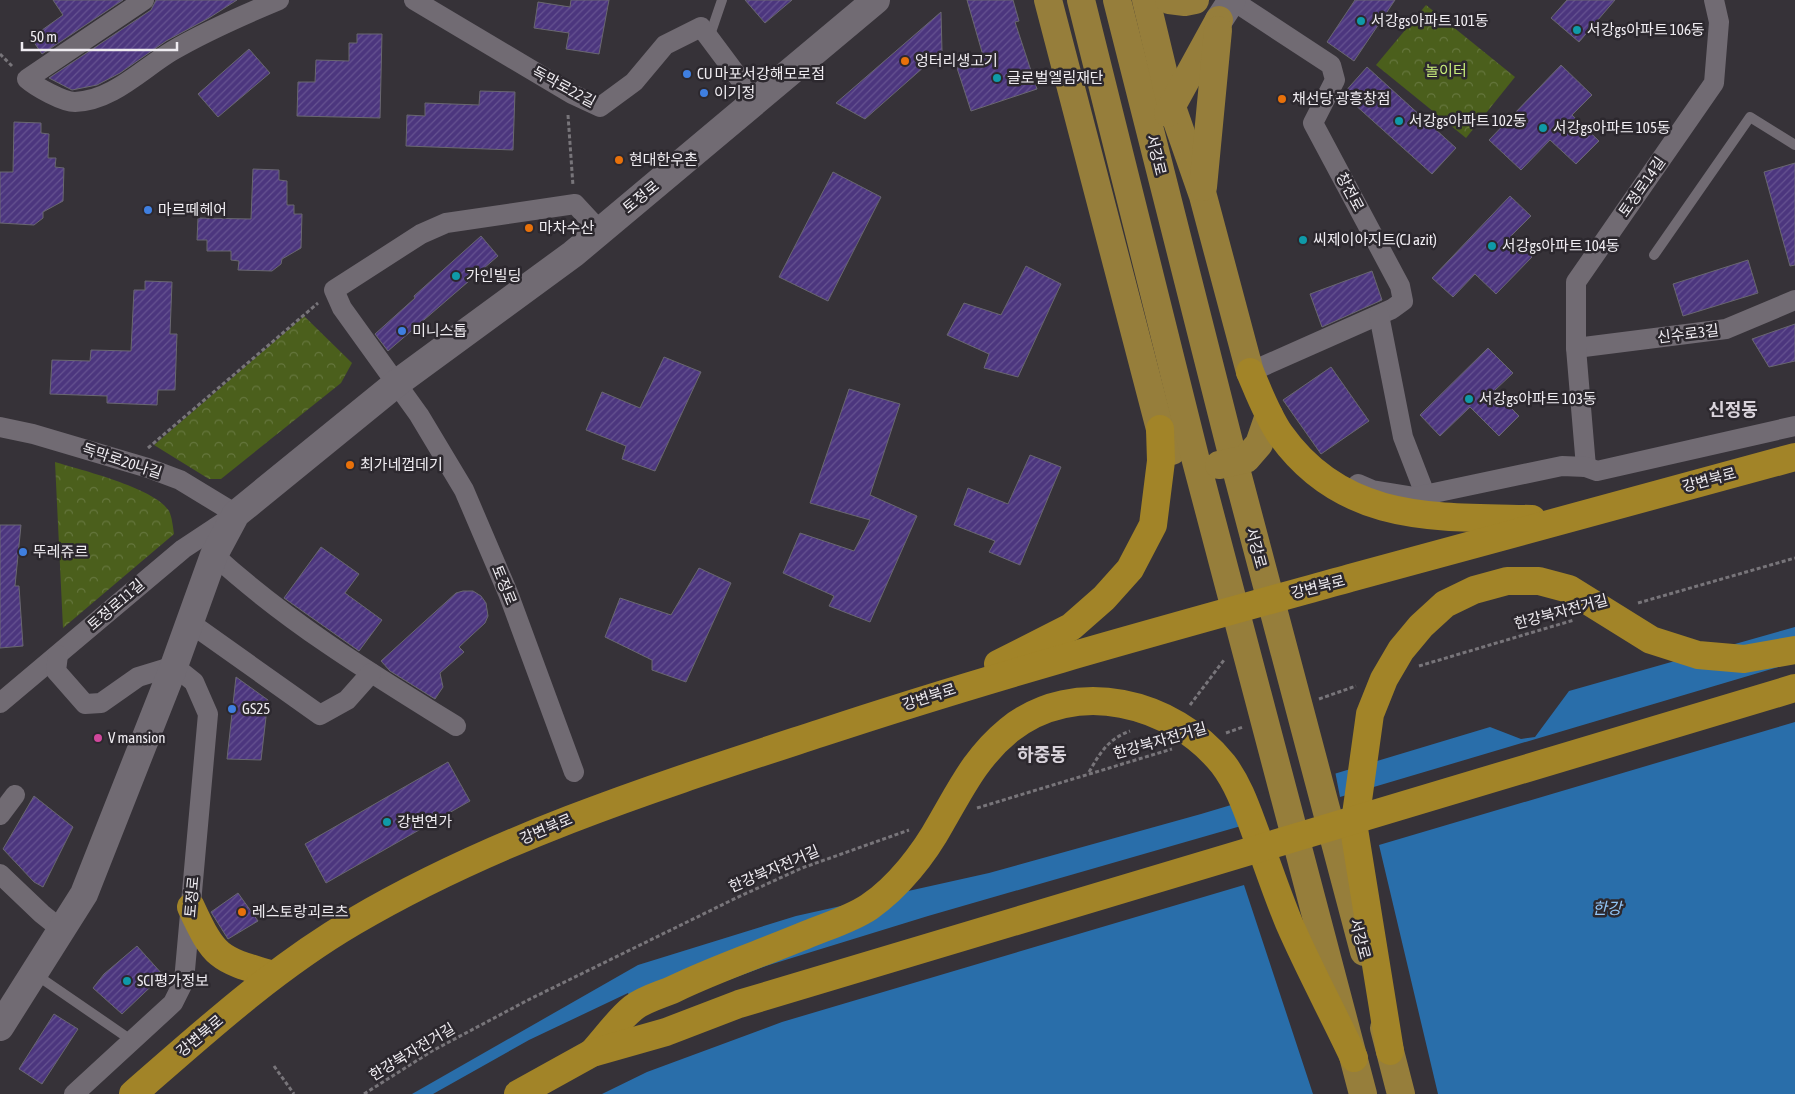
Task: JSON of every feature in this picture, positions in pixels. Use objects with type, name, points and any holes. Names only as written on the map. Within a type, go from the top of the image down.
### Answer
[{"type":"highway","points":[[1250,372],[1269,415],[1298,457],[1332,486],[1356,498],[1396,511],[1442,517],[1564,519]]},
{"type":"highway","points":[[955,688],[1071,627],[1104,598],[1130,569],[1154,525],[1161,461],[1160,429]]},
{"type":"highway","name":"강변북로","points":[[133,1094],[273,975],[350,924],[409,890],[557,823],[696,774],[955,688],[1243,606],[1346,580],[1795,457]]},
{"type":"highway","points":[[1390,1051],[1354,829],[1370,714],[1384,680],[1402,650],[1421,626],[1445,604],[1474,590],[1508,581],[1539,581],[1569,589],[1651,640],[1698,655],[1744,659],[1795,650]]},
{"type":"highway","points":[[518,1094],[592,1053],[666,1032],[758,998],[1795,688]]},
{"type":"highway","points":[[592,1053],[634,1007],[705,974],[805,936],[868,908],[896,884],[916,860],[940,825],[960,786],[984,752],[1012,728],[1046,709],[1080,700],[1112,702],[1145,710],[1176,724],[1204,743],[1224,766],[1244,798],[1290,924],[1354,1058]]},
{"type":"highway","points":[[191,907],[205,937],[220,955],[230,962],[273,975]]},
{"type":"main road","name":"토정로","points":[[0,1027],[84,894],[174,666],[214,554],[236,514],[396,383],[573,254],[757,102],[876,0]]},
{"type":"main road","points":[[1048,0],[1160,429],[1177,459],[1203,469],[1246,459],[1259,444],[1269,415]]},
{"type":"main road","points":[[1081,0],[1196,460],[1363,1094]]},
{"type":"main road","name":"서강로","points":[[1117,0],[1228,440],[1401,1094]]},
{"type":"main road","points":[[1146,0],[1171,104],[1203,196],[1250,372]]},
{"type":"main road","points":[[1169,0],[1185,2],[1195,0]]},
{"type":"main road","points":[[1118,268],[1134,192],[1171,104],[1228,7]]},
{"type":"main road","points":[[1203,196],[1228,7]]},
{"type":"street","points":[[144,0],[27,79],[38,88],[74,102],[108,94],[172,51],[241,16],[279,0]]},
{"type":"street","name":"독막로22길","points":[[414,0],[572,94],[600,107],[634,82],[665,45],[701,27],[709,38]]},
{"type":"street","name":"토정로14길","points":[[1586,467],[1576,348],[1576,282],[1714,83],[1719,22],[1714,0]]},
{"type":"street","name":"창전로","points":[[1228,7],[1331,65],[1335,80],[1313,123],[1400,286],[1403,301],[1379,315],[1250,372]]},
{"type":"street","points":[[709,38],[757,102]]},
{"type":"street","points":[[396,383],[342,308],[334,290],[421,234],[446,223],[575,204],[600,231]]},
{"type":"street","name":"신수로3길","points":[[1576,348],[1726,329],[1794,300]]},
{"type":"street","points":[[1379,315],[1403,437],[1426,494]]},
{"type":"street","name":"토정로","points":[[396,383],[419,415],[464,490],[508,593],[574,772]]},
{"type":"street","points":[[1298,457],[1330,467],[1351,482],[1372,490],[1415,497],[1562,466],[1586,467],[1597,471],[1795,426]]},
{"type":"street","name":"독막로20나길","points":[[0,428],[32,434],[180,480],[236,514]]},
{"type":"street","name":"토정로11길","points":[[0,703],[183,549],[236,514]]},
{"type":"street","points":[[214,554],[252,589],[371,673],[456,726]]},
{"type":"street","points":[[189,622],[320,715],[347,700],[371,673]]},
{"type":"street","points":[[58,655],[56,671],[85,704],[101,703],[138,677],[174,666]]},
{"type":"street","name":"토정로","points":[[74,1094],[172,1003],[184,981],[208,714],[194,682],[174,666]]},
{"type":"street","points":[[0,815],[15,795]]},
{"type":"street","points":[[0,874],[62,930]]},
{"type":"lane","points":[[709,38],[722,0]]},
{"type":"lane","points":[[1654,255],[1750,117],[1795,145]]},
{"type":"lane","points":[[34,973],[132,1040]]},
{"type":"path","points":[[572,94],[568,116],[575,204]]},
{"type":"path","points":[[130,463],[334,290]]},
{"type":"path","points":[[1637,603],[1795,558]]},
{"type":"path","name":"한강북자전거길","points":[[1412,669],[1581,618]]},
{"type":"path","points":[[1335,693],[1360,685]]},
{"type":"path","name":"한강북자전거길","points":[[969,810],[1175,748]]},
{"type":"path","name":"한강북자전거길","points":[[364,1094],[440,1046],[736,898],[802,868],[914,829]]},
{"type":"path","points":[[274,1066],[294,1094]]},
{"type":"green space","name":"놀이터","points":[[1426,5],[1515,77],[1466,138],[1376,65]]},
{"type":"green space","points":[[304,316],[352,363],[341,383],[221,479],[209,479],[154,445]]},
{"type":"green space","points":[[55,462],[134,487],[149,495],[169,511],[174,534],[63,628]]},
{"type":"water","name":"한강","points":[[1795,627],[1795,1094],[412,1094],[638,965],[796,916],[989,873],[1201,814],[1490,727],[1521,739],[1535,737],[1569,691]]},
{"type":"pier","points":[[1795,662],[1795,722],[1379,845],[1438,1094],[1313,1094],[1244,885],[782,1022],[647,1072],[602,1094],[433,1094],[529,1040],[628,993],[637,1014],[769,965],[928,916],[1241,826],[1247,798],[1335,771],[1340,797]]},
{"type":"building","points":[[53,0],[123,0],[42,54],[31,38],[63,15]]},
{"type":"building","points":[[156,0],[237,0],[209,18],[166,41],[120,73],[97,85],[72,90],[49,78],[151,10]]},
{"type":"building","points":[[571,0],[609,0],[599,54],[566,49],[569,33],[534,28],[538,2],[570,7]]},
{"type":"building","points":[[745,0],[792,0],[765,23]]},
{"type":"building","points":[[967,0],[1013,0],[1019,21],[1015,22],[1037,89],[971,111],[957,68],[984,59]]},
{"type":"building","name":"서강gs아파트 101동","points":[[1355,0],[1395,0],[1354,61],[1327,42]]},
{"type":"building","name":"서강gs아파트 106동","points":[[1567,0],[1615,0],[1579,42],[1551,18]]},
{"type":"building","points":[[941,12],[942,51],[865,119],[836,103]]},
{"type":"building","points":[[357,34],[382,34],[380,118],[297,116],[298,82],[315,82],[316,60],[349,61],[349,43],[357,43]]},
{"type":"building","points":[[249,49],[270,73],[218,117],[198,94]]},
{"type":"building","name":"서강gs아파트 105동","points":[[1561,65],[1592,95],[1572,115],[1599,141],[1576,164],[1550,140],[1521,170],[1489,140]]},
{"type":"building","name":"서강gs아파트 102동","points":[[1367,67],[1456,148],[1432,174],[1343,94]]},
{"type":"building","points":[[480,91],[515,92],[513,150],[406,146],[407,115],[425,116],[425,103],[479,105]]},
{"type":"building","points":[[14,122],[41,123],[41,133],[49,134],[48,158],[56,158],[55,167],[64,168],[63,201],[43,212],[43,218],[34,225],[0,223],[0,172],[13,172]]},
{"type":"building","points":[[1795,163],[1795,265],[1790,266],[1764,172]]},
{"type":"building","points":[[253,169],[279,170],[279,180],[287,181],[287,205],[294,205],[294,214],[302,214],[301,248],[282,259],[281,264],[272,271],[238,270],[239,261],[231,260],[231,251],[207,251],[207,240],[197,240],[198,218],[251,219]]},
{"type":"building","points":[[833,172],[881,197],[828,301],[779,277]]},
{"type":"building","name":"서강gs아파트 104동","points":[[1510,196],[1531,216],[1511,236],[1532,257],[1496,294],[1475,274],[1453,297],[1432,278]]},
{"type":"building","name":"가인빌딩","points":[[481,236],[498,256],[388,351],[375,334]]},
{"type":"building","points":[[1748,260],[1758,293],[1683,316],[1673,284]]},
{"type":"building","points":[[1026,266],[1061,284],[1018,377],[984,368],[989,354],[947,335],[964,303],[1001,315]]},
{"type":"building","points":[[1372,271],[1382,300],[1322,327],[1310,294]]},
{"type":"building","points":[[145,281],[172,282],[170,334],[177,334],[175,390],[158,390],[157,405],[107,403],[107,396],[50,394],[52,360],[90,361],[91,350],[131,351],[134,290],[145,290]]},
{"type":"building","points":[[1795,324],[1795,361],[1769,367],[1752,339]]},
{"type":"building","name":"서강gs아파트 103동","points":[[1488,348],[1513,373],[1494,391],[1519,416],[1499,436],[1470,407],[1440,436],[1420,415]]},
{"type":"building","points":[[664,357],[701,372],[655,471],[622,459],[626,446],[586,430],[602,392],[640,408]]},
{"type":"building","points":[[1331,367],[1369,421],[1321,454],[1283,400]]},
{"type":"building","points":[[849,389],[900,404],[870,495],[917,516],[870,622],[829,606],[834,596],[783,573],[800,533],[854,551],[870,520],[810,503]]},
{"type":"building","points":[[1030,455],[1061,467],[1020,565],[989,552],[995,541],[954,525],[968,488],[1008,504]]},
{"type":"building","points":[[0,525],[21,525],[15,586],[19,586],[23,646],[0,648]]},
{"type":"building","points":[[321,547],[359,574],[345,593],[382,620],[359,651],[284,598]]},
{"type":"building","points":[[699,568],[731,583],[686,682],[652,670],[652,660],[605,637],[620,598],[671,615]]},
{"type":"building","points":[[473,591],[481,596],[486,603],[488,616],[485,623],[459,647],[464,652],[440,673],[443,687],[435,699],[390,671],[381,661],[456,593]]},
{"type":"building","points":[[236,677],[268,700],[261,760],[227,759]]},
{"type":"building","name":"강변연가","points":[[448,762],[470,801],[326,883],[305,844]]},
{"type":"building","points":[[34,796],[73,827],[43,887],[34,882],[3,849]]},
{"type":"building","points":[[238,893],[258,921],[228,939],[211,912]]},
{"type":"building","name":"SCI평가정보","points":[[137,946],[163,975],[122,1014],[93,988],[104,974]]},
{"type":"building","points":[[54,1014],[78,1029],[42,1084],[19,1069]]},
{"type":"place","name":"서강gs아파트 101동","points":[[1361,21]]},
{"type":"place","name":"서강gs아파트 106동","points":[[1577,30]]},
{"type":"place","name":"엉터리생고기","points":[[905,61]]},
{"type":"place","name":"CU 마포서강해모로점","points":[[687,74]]},
{"type":"place","name":"글로벌엘림재단","points":[[997,78]]},
{"type":"place","name":"이기정","points":[[704,93]]},
{"type":"place","name":"채선당 광흥창점","points":[[1282,99]]},
{"type":"place","name":"서강gs아파트 102동","points":[[1399,121]]},
{"type":"place","name":"서강gs아파트 105동","points":[[1543,128]]},
{"type":"place","name":"현대한우촌","points":[[619,160]]},
{"type":"place","name":"마르떼헤어","points":[[148,210]]},
{"type":"place","name":"마차수산","points":[[529,228]]},
{"type":"place","name":"씨제이아지트(CJ azit)","points":[[1303,240]]},
{"type":"place","name":"서강gs아파트 104동","points":[[1492,246]]},
{"type":"place","name":"가인빌딩","points":[[456,276]]},
{"type":"place","name":"미니스톱","points":[[402,331]]},
{"type":"place","name":"서강gs아파트 103동","points":[[1469,399]]},
{"type":"place","name":"최가네껍데기","points":[[350,465]]},
{"type":"place","name":"뚜레쥬르","points":[[23,552]]},
{"type":"place","name":"GS25","points":[[232,709]]},
{"type":"place","name":"V mansion","points":[[98,738]]},
{"type":"place","name":"강변연가","points":[[387,822]]},
{"type":"place","name":"레스토랑괴르츠","points":[[242,912]]},
{"type":"place","name":"SCI평가정보","points":[[127,981]]},
{"type":"district","name":"신정동","points":[[1733,410]]},
{"type":"district","name":"하중동","points":[[1042,755]]}]
